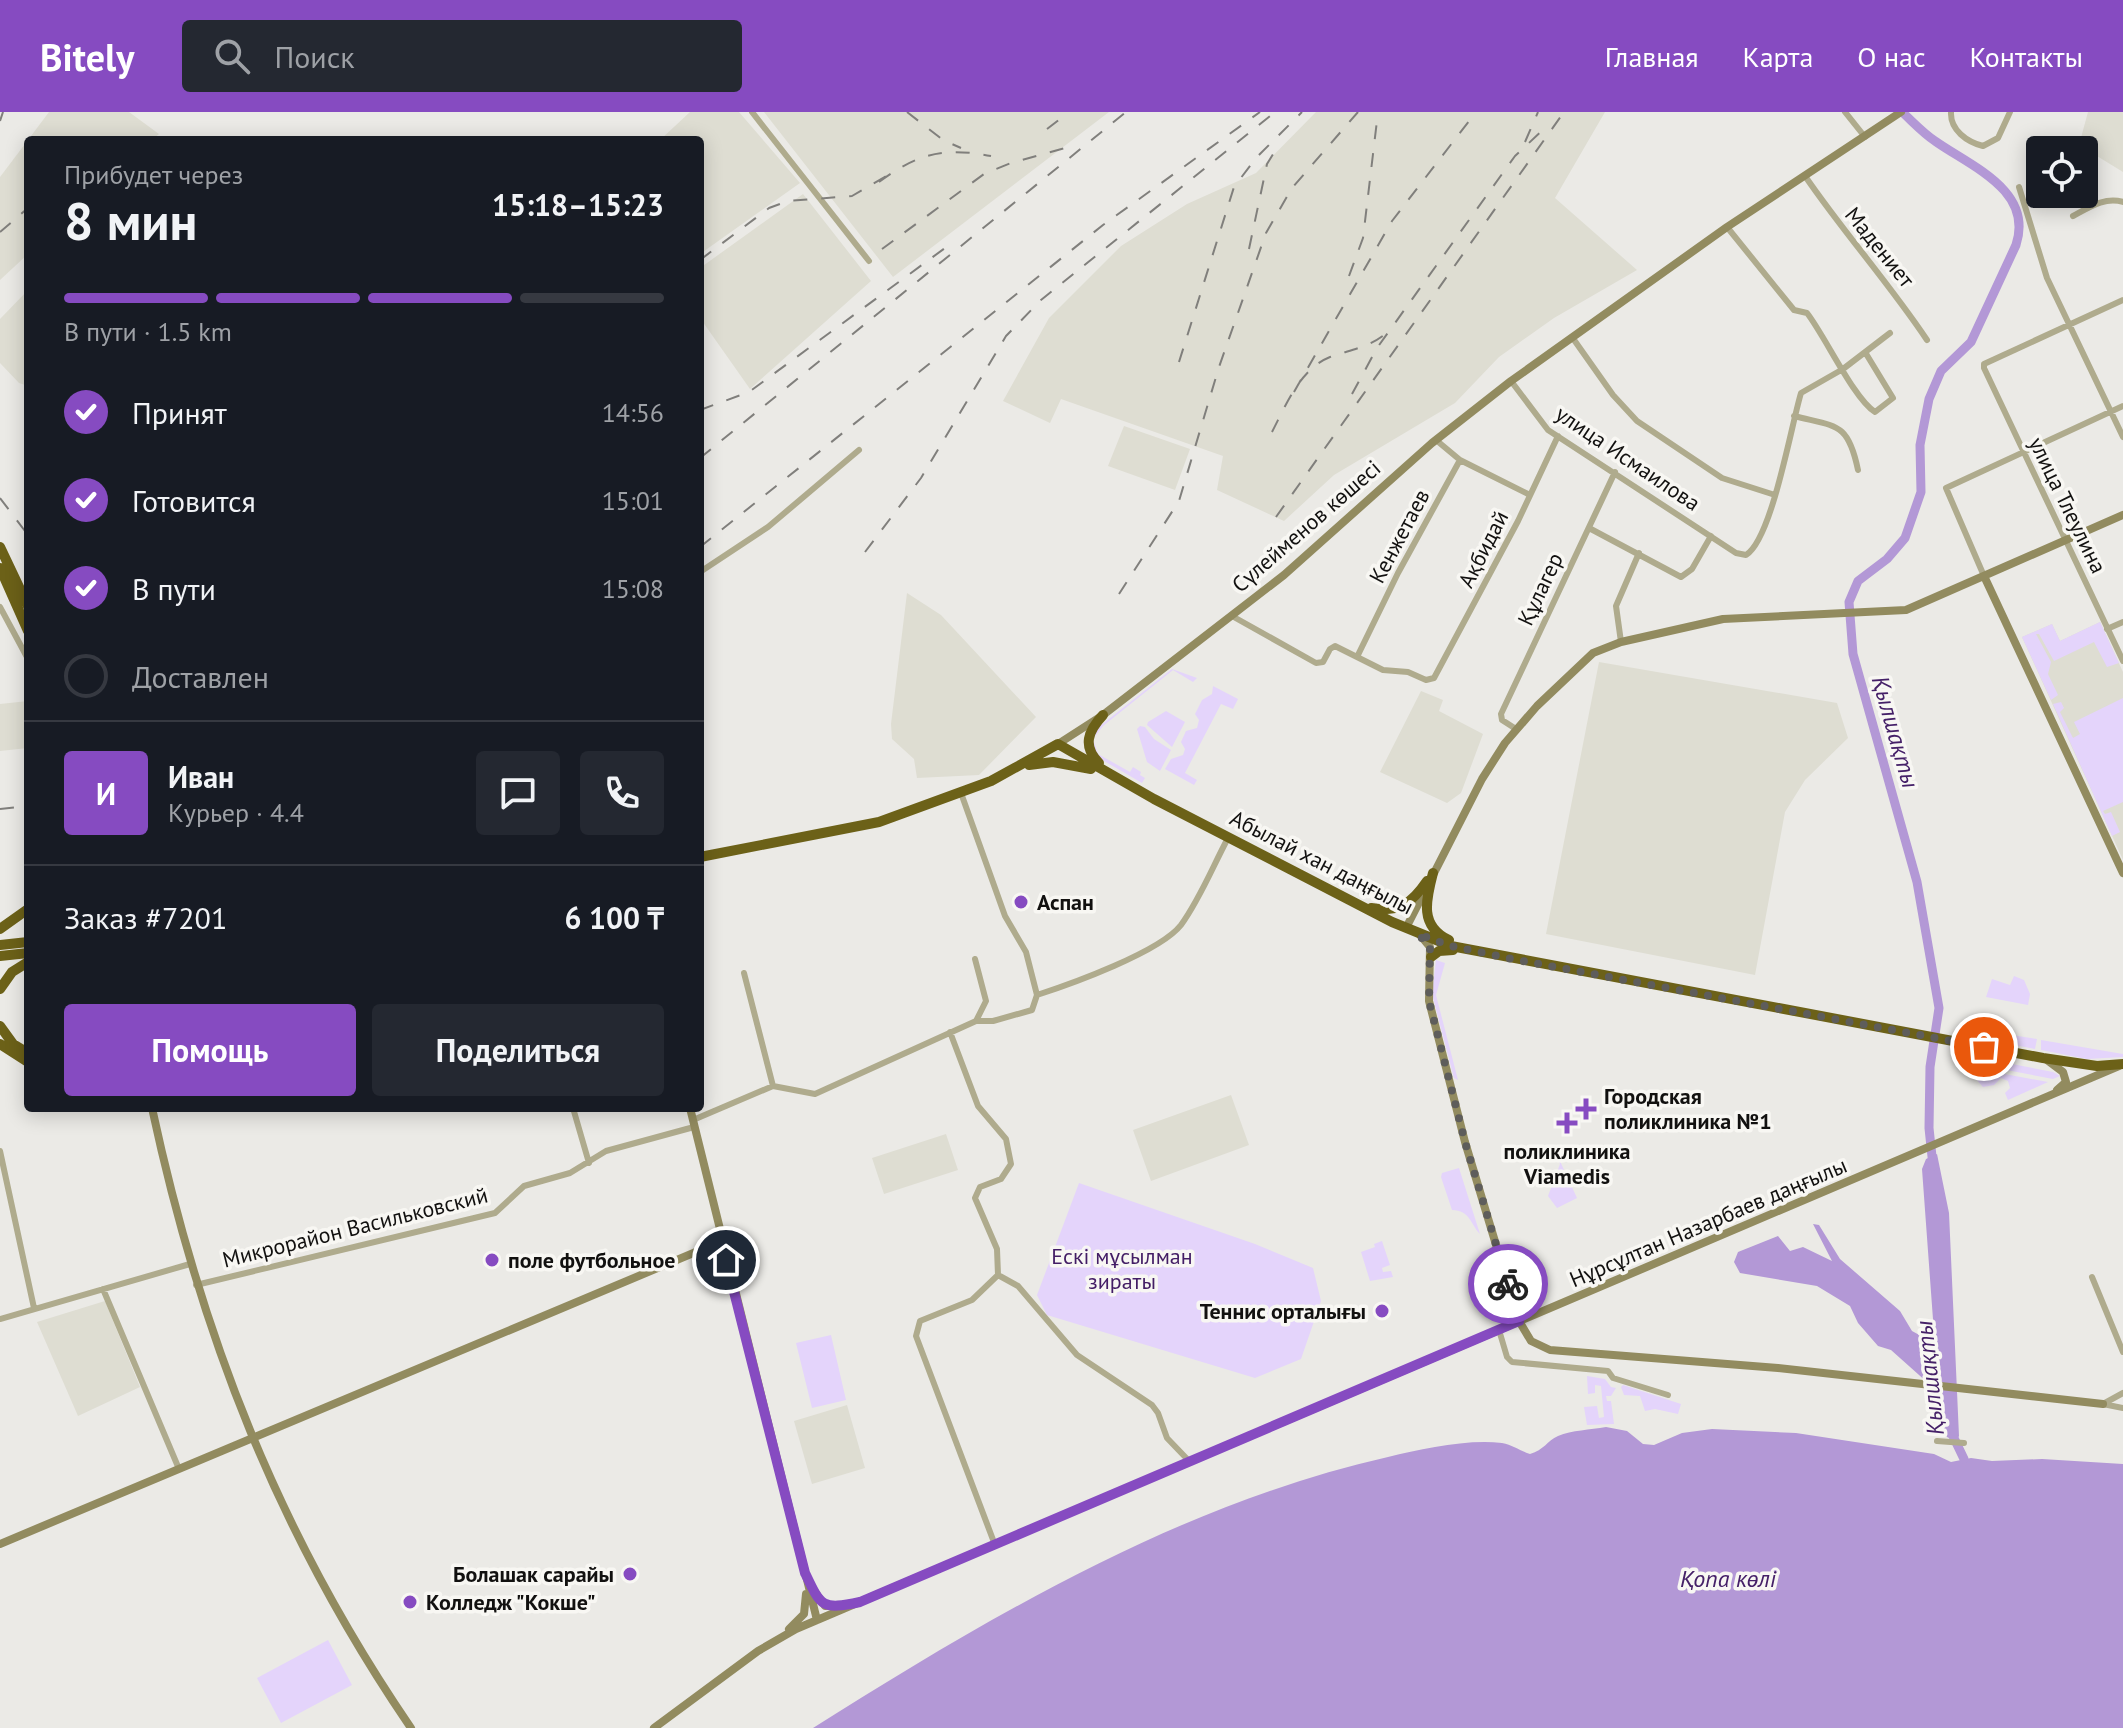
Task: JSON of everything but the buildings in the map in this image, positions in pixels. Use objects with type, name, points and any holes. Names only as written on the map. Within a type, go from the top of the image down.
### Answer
[{"type":"highway","points":[[0,547],[24,598]]},
{"type":"highway","points":[[0,568],[24,622]]},
{"type":"highway","points":[[1103,715],[1089,732],[1088,747],[1097,761],[1119,780]]},
{"type":"highway","name":"Сүлейменов көшесі","points":[[704,856],[849,829],[961,793],[1058,744]]},
{"type":"highway","name":"Абылай хан даңғылы","points":[[1058,744],[1119,780],[1353,902],[1408,924],[1418,934],[1471,951],[2043,1058]]},
{"type":"highway","points":[[1001,775],[1032,763],[1053,762],[1087,768],[1119,780]]},
{"type":"highway","points":[[1353,902],[1379,909],[1401,908],[1417,896],[1433,873]]},
{"type":"highway","points":[[1433,873],[1426,904],[1429,922],[1440,936],[1471,951]]},
{"type":"highway","points":[[0,929],[24,912]]},
{"type":"highway","points":[[0,945],[24,942]]},
{"type":"highway","points":[[1431,957],[1442,950],[1471,951]]},
{"type":"highway","points":[[0,956],[24,953]]},
{"type":"highway","points":[[0,989],[12,972],[24,964]]},
{"type":"highway","points":[[0,1026],[13,1044],[24,1051]]},
{"type":"highway","points":[[0,1044],[24,1059]]},
{"type":"highway","points":[[2043,1058],[2097,1066],[2123,1064]]},
{"type":"street","points":[[752,112],[869,261]]},
{"type":"street","points":[[1845,112],[1865,137]]},
{"type":"street","name":"Сүлейменов көшесі","points":[[1058,744],[1103,715],[1232,616],[1327,538],[1436,440],[1511,381],[1727,227],[1901,112]]},
{"type":"street","points":[[1951,112],[1950,120],[1956,129],[1983,146],[1998,138],[2010,112]]},
{"type":"street","name":"Мадениет","points":[[1805,176],[1837,223],[1884,277],[1927,340]]},
{"type":"street","points":[[2019,187],[2043,268],[2123,437]]},
{"type":"street","points":[[2073,216],[2110,200],[2123,202]]},
{"type":"street","points":[[1727,227],[1794,310],[1807,313],[1874,412],[1893,398],[1865,352]]},
{"type":"street","points":[[2069,324],[2123,300]]},
{"type":"street","name":"улица Тлеулина","points":[[2069,324],[1984,364],[1994,394],[2123,661]]},
{"type":"street","points":[[1775,495],[1801,393],[1843,369],[1890,333]]},
{"type":"street","name":"улица Исмаилова","points":[[1511,381],[1543,425],[1736,553],[1746,555],[1755,547],[1768,522],[1775,495],[1722,478],[1637,421],[1613,395],[1572,337]]},
{"type":"street","points":[[2123,406],[1946,488],[2123,873]]},
{"type":"street","points":[[1794,416],[1844,431],[1853,444],[1858,470]]},
{"type":"street","name":"Ақбидай","points":[[1357,657],[1383,670],[1408,672],[1426,680],[1437,675],[1558,436]]},
{"type":"street","points":[[1436,440],[1460,460],[1530,495]]},
{"type":"street","points":[[704,569],[768,527],[859,450]]},
{"type":"street","name":"Кенжетаев","points":[[1357,657],[1398,573],[1460,460]]},
{"type":"street","name":"Құлагер","points":[[1516,729],[1503,722],[1501,714],[1615,472]]},
{"type":"street","points":[[1408,924],[1482,779],[1516,729],[1586,657],[1621,642],[1723,619],[1906,610],[2123,515]]},
{"type":"street","points":[[1589,528],[1681,577],[1692,569],[1711,536]]},
{"type":"street","points":[[1621,642],[1616,606],[1639,553]]},
{"type":"street","points":[[0,607],[24,652]]},
{"type":"street","points":[[1232,616],[1316,663],[1323,662],[1335,646],[1357,657]]},
{"type":"street","points":[[2107,629],[2123,622]]},
{"type":"street","points":[[744,973],[773,1086],[815,1094],[976,1021],[993,1021],[1032,1010],[1037,995],[1026,952],[1005,916],[961,793]]},
{"type":"street","points":[[1037,995],[1147,950],[1172,934],[1180,926],[1228,837]]},
{"type":"street","points":[[1418,934],[1428,944],[1431,957],[1428,990],[1432,1014],[1465,1142],[1519,1321],[1531,1341],[1550,1350],[1766,1367],[2123,1408]]},
{"type":"street","points":[[975,959],[986,1001],[976,1021]]},
{"type":"street","points":[[950,1032],[978,1106],[1002,1133],[1010,1151],[1011,1164],[1006,1175],[980,1187],[975,1198],[997,1249],[998,1275],[972,1300],[920,1321],[916,1336],[995,1545]]},
{"type":"street","points":[[2043,1058],[2060,1069],[2066,1078],[2062,1087],[2050,1095]]},
{"type":"street","name":"Нұрсұлтан Назарбаев даңғылы","points":[[771,1643],[817,1620],[2123,1064]]},
{"type":"street","name":"Микрорайон Васильковский","points":[[196,1285],[495,1213],[524,1186],[566,1175],[606,1151],[694,1124],[773,1086]]},
{"type":"street","points":[[153,1112],[196,1285],[251,1439],[329,1597],[411,1728]]},
{"type":"street","points":[[574,1112],[589,1163]]},
{"type":"street","points":[[691,1112],[817,1620]]},
{"type":"street","points":[[0,1151],[34,1308]]},
{"type":"street","points":[[0,1544],[722,1241]]},
{"type":"street","points":[[0,1319],[190,1264]]},
{"type":"street","points":[[998,1275],[1018,1286],[1077,1355],[1152,1405],[1167,1438],[1190,1462]]},
{"type":"street","points":[[2092,1277],[2123,1352]]},
{"type":"street","points":[[103,1289],[179,1469]]},
{"type":"street","points":[[1499,1330],[1507,1357],[1512,1362],[1608,1371],[1613,1378],[1668,1395]]},
{"type":"street","points":[[2103,1404],[2123,1393]]},
{"type":"street","points":[[1937,1441],[1964,1443]]},
{"type":"street","points":[[805,1573],[818,1600],[825,1606],[860,1602]]},
{"type":"street","points":[[654,1728],[771,1643],[804,1614],[805,1573]]},
{"type":"shaded area","points":[[49,112],[129,112],[159,134],[157,136],[31,136]]},
{"type":"shaded area","points":[[690,112],[739,112],[800,183],[704,251],[704,136],[664,136]]},
{"type":"shaded area","points":[[764,112],[1109,112],[893,277]]},
{"type":"shaded area","points":[[1316,112],[1605,112],[1555,198],[1637,270],[1554,318],[1499,357],[1455,403],[1334,475],[1284,521],[1217,490],[1223,456],[1061,399],[1050,423],[1003,401],[1049,318],[1121,246],[1187,204],[1256,173]]},
{"type":"shaded area","points":[[2088,112],[2123,112],[2123,172],[2098,157],[2098,136],[2081,136]]},
{"type":"shaded area","points":[[24,145],[24,258],[0,280],[0,177]]},
{"type":"shaded area","points":[[803,194],[871,281],[750,389],[704,324],[704,265]]},
{"type":"shaded area","points":[[24,294],[24,385],[0,363],[0,319]]},
{"type":"shaded area","points":[[1124,426],[1190,449],[1175,490],[1108,466]]},
{"type":"shaded area","points":[[907,593],[941,615],[1036,717],[979,775],[917,778],[914,759],[892,739],[891,724]]},
{"type":"shaded area","points":[[2100,622],[2123,672],[2123,860],[2022,637],[2052,624],[2060,641]]},
{"type":"shaded area","points":[[1599,662],[1837,703],[1848,738],[1805,780],[1785,812],[1755,975],[1546,934]]},
{"type":"shaded area","points":[[1421,691],[1443,700],[1439,711],[1483,734],[1461,793],[1447,803],[1380,772]]},
{"type":"shaded area","points":[[24,701],[24,748],[0,751],[0,704]]},
{"type":"shaded area","points":[[1231,1095],[1249,1145],[1151,1181],[1133,1130]]},
{"type":"shaded area","points":[[946,1134],[958,1170],[884,1194],[872,1158]]},
{"type":"shaded area","points":[[105,1301],[140,1387],[78,1416],[37,1322]]},
{"type":"shaded area","points":[[847,1405],[865,1468],[812,1484],[794,1421]]},
{"type":"green space","points":[[2100,622],[2119,663],[2107,667],[2094,642],[2054,661],[2039,634],[2036,634],[2051,662],[2048,674],[2058,695],[2051,700],[2022,637],[2052,624],[2060,641]]},
{"type":"green space","points":[[1172,669],[1197,678],[1193,682],[1173,670],[1103,726],[1093,739],[1098,754],[1130,772],[1133,767],[1141,772],[1140,775],[1145,778],[1142,783],[1092,754],[1090,734]]},
{"type":"green space","points":[[1213,686],[1238,699],[1233,709],[1221,704],[1185,773],[1197,780],[1194,785],[1165,769],[1171,759],[1183,755],[1185,749],[1181,742],[1186,731],[1197,728],[1199,720],[1195,714],[1202,700],[1212,694]]},
{"type":"green space","points":[[2123,698],[2123,802],[2103,811],[2105,814],[2111,812],[2120,832],[2112,836],[2053,704],[2061,702],[2064,708],[2060,712],[2073,738],[2080,734],[2074,722]]},
{"type":"green space","points":[[1166,711],[1185,722],[1172,747],[1147,725]]},
{"type":"green space","points":[[1140,726],[1171,750],[1160,771],[1147,762],[1137,729]]},
{"type":"green space","points":[[1436,960],[1445,963],[1436,995],[1458,1080],[1454,1078],[1432,994]]},
{"type":"green space","points":[[2014,976],[2024,980],[2030,994],[2028,1005],[1986,997],[1992,979],[2010,985]]},
{"type":"green space","points":[[1966,1028],[2037,1039],[2035,1049],[1961,1035]]},
{"type":"green space","points":[[2041,1040],[2123,1054],[2123,1057],[2087,1059],[2041,1050]]},
{"type":"green space","points":[[1956,1053],[2060,1076],[2053,1079],[1954,1060]]},
{"type":"green space","points":[[1978,1069],[2048,1082],[2008,1100],[2005,1093],[2010,1088],[2008,1081],[2001,1078],[1994,1085],[1983,1087],[1975,1078]]},
{"type":"green space","points":[[1553,1146],[1577,1198],[1557,1208],[1548,1196],[1560,1164]]},
{"type":"green space","points":[[1459,1168],[1480,1234],[1463,1212],[1452,1210],[1441,1177],[1442,1173]]},
{"type":"green space","name":"Ескі мұсылман зираты","points":[[1079,1183],[1255,1244],[1313,1268],[1321,1301],[1301,1359],[1255,1378],[1047,1315],[1037,1295]]},
{"type":"green space","points":[[1382,1241],[1390,1265],[1382,1268],[1383,1272],[1391,1271],[1393,1277],[1370,1281],[1361,1252]]},
{"type":"green space","points":[[831,1335],[846,1400],[812,1408],[796,1343]]},
{"type":"green space","points":[[1587,1376],[1605,1379],[1616,1388],[1611,1396],[1606,1396],[1607,1401],[1611,1401],[1614,1424],[1587,1425],[1584,1407],[1597,1406],[1599,1418],[1604,1417],[1601,1386],[1595,1385],[1595,1393],[1588,1394]]},
{"type":"green space","points":[[1623,1385],[1681,1404],[1678,1414],[1655,1409],[1645,1411],[1640,1396],[1624,1395]]},
{"type":"green space","points":[[328,1640],[352,1685],[281,1723],[257,1678]]},
{"type":"water","points":[[1937,1154],[1949,1213],[1959,1436],[1956,1441],[1947,1437],[1932,1411],[1928,1383],[1891,1350],[1878,1346],[1858,1323],[1850,1306],[1817,1286],[1740,1273],[1734,1262],[1738,1252],[1778,1236],[1790,1251],[1803,1247],[1832,1261],[1813,1224],[1819,1225],[1840,1259],[1900,1311],[1912,1331],[1923,1337],[1934,1333],[1922,1169],[1926,1159]]},
{"type":"water","name":"Қопа көлі","points":[[1606,1427],[1627,1431],[1643,1444],[1654,1445],[1682,1433],[1712,1429],[1796,1433],[1934,1454],[1951,1462],[1971,1458],[2123,1464],[2123,1728],[813,1728],[1018,1605],[1089,1568],[1235,1503],[1311,1478],[1415,1451],[1488,1442],[1506,1444],[1530,1454],[1563,1434]]},
{"type":"waterway","name":"Қылшақты","points":[[1902,112],[1931,138],[1995,182],[2016,209],[2019,226],[2016,245],[1971,342],[1941,371],[1929,399],[1920,445],[1921,492],[1905,538],[1887,559],[1858,581],[1849,602],[1853,654],[1917,882],[1939,1008],[1930,1067],[1929,1128],[1933,1166]]},
{"type":"waterway","name":"Қылшақты","points":[[1953,1436],[1964,1459]]},
{"type":"railway","points":[[0,121],[3,112]]},
{"type":"railway","points":[[907,112],[943,140],[961,148]]},
{"type":"railway","points":[[1047,129],[1069,112]]},
{"type":"railway","points":[[704,455],[1126,112]]},
{"type":"railway","points":[[704,544],[1103,225],[1260,112]]},
{"type":"railway","points":[[865,552],[921,478],[1006,336],[1041,300],[1275,112]]},
{"type":"railway","points":[[1179,362],[1234,187],[1256,158],[1302,112]]},
{"type":"railway","points":[[1119,594],[1179,501],[1219,367],[1266,233],[1292,188],[1358,112]]},
{"type":"railway","points":[[1349,276],[1363,238],[1378,112]]},
{"type":"railway","points":[[1294,392],[1392,221],[1476,112]]},
{"type":"railway","points":[[1525,142],[1538,112]]},
{"type":"railway","points":[[1276,517],[1564,112]]},
{"type":"railway","points":[[1352,394],[1377,348],[1515,156],[1546,127]]},
{"type":"railway","points":[[1249,249],[1267,164],[1280,143]]},
{"type":"railway","points":[[882,249],[984,174],[1076,145]]},
{"type":"railway","points":[[879,182],[906,164],[932,155],[959,152],[991,156]]},
{"type":"railway","points":[[704,257],[769,208],[788,201],[852,196],[888,175]]},
{"type":"railway","points":[[0,232],[24,211]]},
{"type":"railway","points":[[704,409],[749,392],[945,248]]},
{"type":"railway","points":[[1272,432],[1295,389],[1310,370],[1330,357],[1364,346],[1384,335]]},
{"type":"railway","points":[[0,498],[24,530]]},
{"type":"railway","points":[[0,809],[24,806]]},
{"type":"way so far","points":[[1508,1284],[1465,1142],[1429,1001],[1430,947],[1418,934],[1451,946],[1566,970],[1984,1047]]},
{"type":"place","name":"Аспан","points":[[1021,902]]},
{"type":"place","name":"Городская поликлиника №1","points":[[1586,1109]]},
{"type":"place","name":"поликлиника Viamedis","points":[[1567,1123]]},
{"type":"place","name":"поле футбольное","points":[[492,1260]]},
{"type":"place","name":"Теннис орталығы","points":[[1382,1311]]},
{"type":"place","name":"Болашак сарайы","points":[[630,1574]]},
{"type":"place","name":"Колледж \"Кокше\"","points":[[410,1602]]},
{"type":"route","points":[[726,1260],[805,1573],[818,1600],[832,1607],[860,1602],[1519,1321],[1508,1284]]}]
